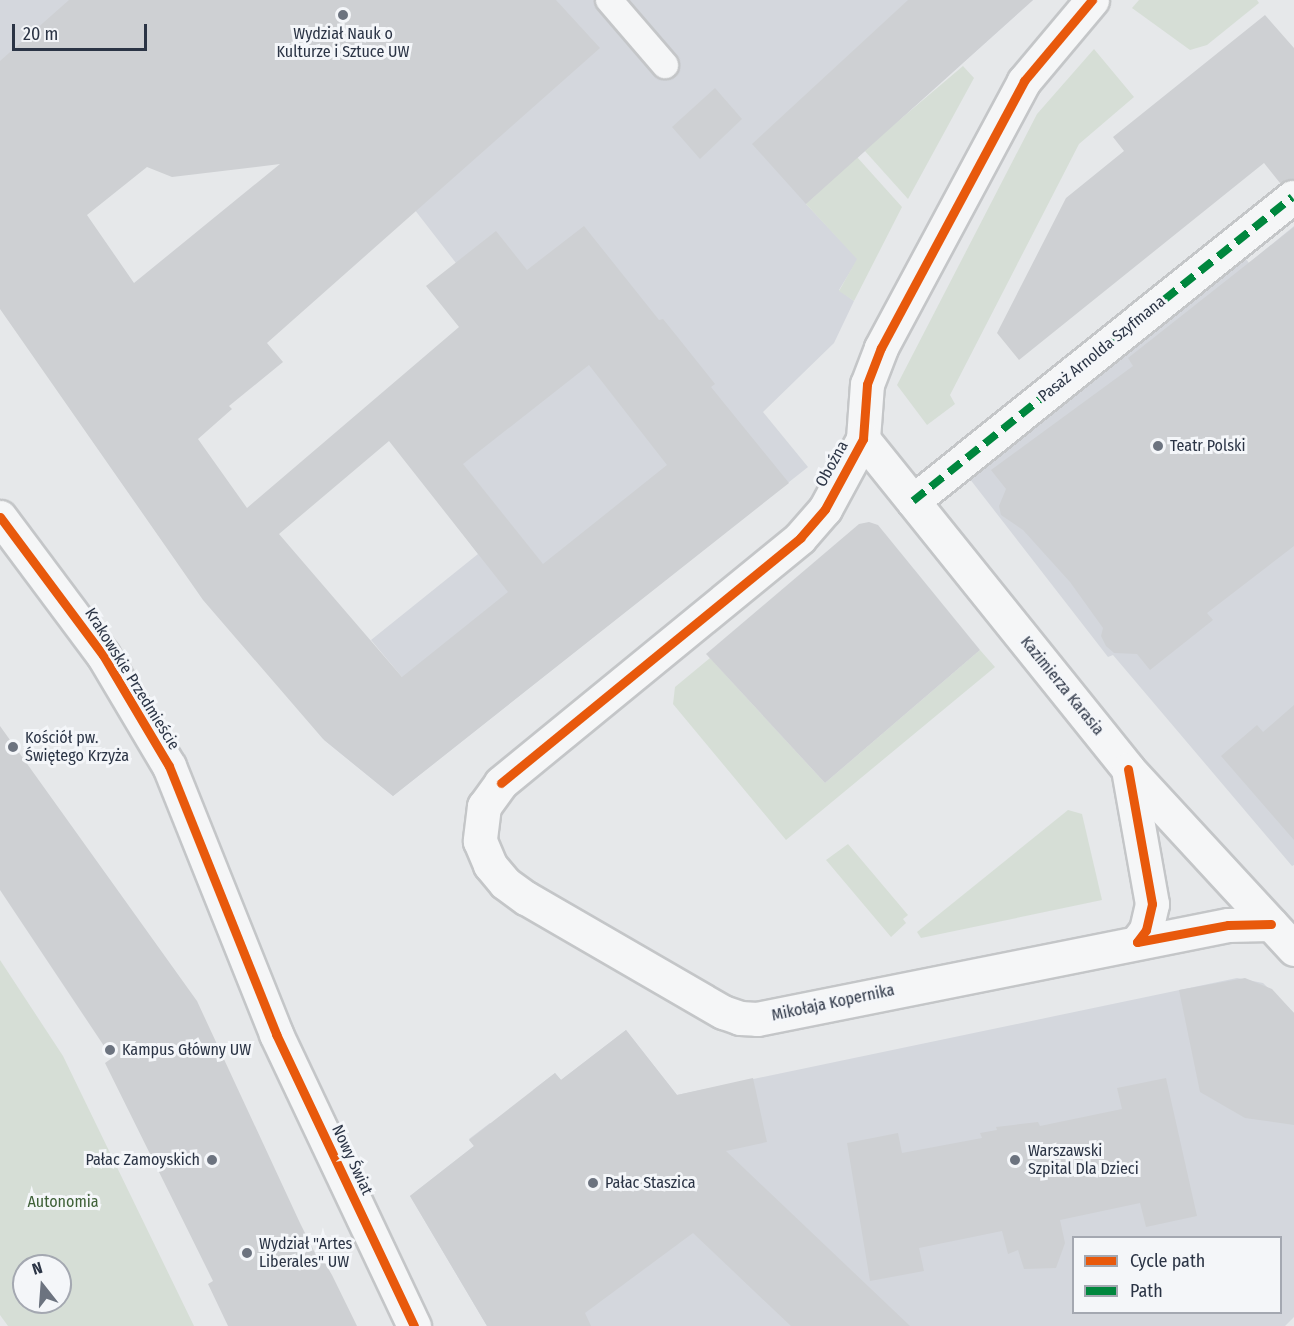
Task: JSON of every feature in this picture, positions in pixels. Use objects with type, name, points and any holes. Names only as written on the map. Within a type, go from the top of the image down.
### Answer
[{"type":"street","name":"Oboźna","points":[[501,783],[800,538],[825,509],[863,439],[867,384],[881,348],[1024,81],[1092,0]]},
{"type":"street","name":"Pasaż Arnolda Szyfmana","points":[[913,501],[1292,197]]},
{"type":"street","name":"Kazimierza Karasia","points":[[863,439],[1128,769],[1271,924]]},
{"type":"street","name":"Krakowskie Przedmieście","points":[[0,517],[103,655],[149,728],[195,825],[264,1005]]},
{"type":"street","points":[[1128,769],[1152,904],[1146,930],[1137,942]]},
{"type":"street","name":"Mikołaja Kopernika","points":[[501,783],[484,806],[480,841],[490,865],[506,883],[723,1012],[740,1018],[757,1019],[1228,925],[1271,924]]},
{"type":"street","points":[[1271,924],[1294,948]]},
{"type":"street","name":"Nowy Świat","points":[[264,1005],[414,1326]]},
{"type":"lane","points":[[609,0],[665,65]]},
{"type":"shaded area","points":[[0,0],[141,0],[0,119]]},
{"type":"shaded area","points":[[252,0],[1033,0],[806,204],[858,259],[839,290],[854,301],[834,343],[763,412],[808,467],[393,796],[324,740],[402,677],[371,640],[478,554],[453,521],[487,303]]},
{"type":"shaded area","name":"Teatr Polski","points":[[1294,226],[1294,865],[1292,866],[1113,655],[1108,657],[952,456],[1228,236],[1249,263]]},
{"type":"shaded area","name":"Warszawski Szpital Dla Dzieci","points":[[1237,978],[1263,983],[1294,1013],[1294,1317],[1285,1326],[487,1326],[410,1196],[474,1146],[469,1139],[490,1123],[495,1129],[538,1096],[533,1090],[555,1073],[561,1080],[626,1030],[677,1095]]},
{"type":"green space","points":[[1139,0],[1257,0],[1259,3],[1207,45],[1190,50],[1132,8]]},
{"type":"green space","points":[[1094,49],[1134,97],[1079,144],[950,395],[955,404],[927,425],[897,385],[1037,114]]},
{"type":"green space","points":[[963,66],[974,78],[908,199],[864,150]]},
{"type":"green space","points":[[857,157],[902,207],[854,301],[839,291],[857,259],[806,204]]},
{"type":"green space","points":[[980,650],[995,667],[786,840],[673,704],[675,687],[710,658],[825,783]]},
{"type":"green space","points":[[1068,810],[1082,814],[1102,900],[921,938],[917,932]]},
{"type":"green space","points":[[848,844],[908,915],[903,919],[906,923],[891,937],[826,860]]},
{"type":"green space","name":"Autonomia","points":[[0,960],[63,1056],[194,1326],[8,1326],[0,1315]]},
{"type":"building","points":[[69,0],[556,0],[600,48],[267,343],[283,362],[229,406],[232,409],[198,439],[247,508],[459,327],[426,286],[496,231],[527,270],[584,226],[659,320],[663,319],[680,340],[715,384],[711,387],[789,483],[393,796],[323,739],[203,600],[0,309],[0,61]],"holes":[[[280,164],[134,283],[87,215],[147,167],[172,177]],[[589,365],[667,465],[543,564],[463,464]],[[389,441],[508,592],[402,677],[279,534]]]},
{"type":"building","points":[[908,0],[1033,0],[806,204],[752,144]]},
{"type":"building","points":[[1265,15],[1294,48],[1294,179],[1280,183],[1264,163],[1019,360],[997,333],[1066,198],[1124,151],[1113,137]]},
{"type":"building","points":[[715,88],[742,119],[700,159],[672,127]]},
{"type":"building","name":"Teatr Polski","points":[[1294,227],[1294,546],[1207,613],[1213,620],[1150,670],[1137,654],[1114,653],[1106,646],[1101,636],[1103,628],[1070,582],[1023,530],[1001,515],[999,506],[1006,489],[991,470],[1133,366],[1128,358]]},
{"type":"building","points":[[869,522],[878,525],[980,650],[825,783],[706,654],[859,524]]},
{"type":"building","points":[[1294,705],[1294,840],[1221,756],[1257,725],[1263,732]]},
{"type":"building","points":[[0,726],[197,1001],[300,1223],[316,1255],[319,1253],[332,1275],[357,1326],[228,1326],[208,1284],[213,1281],[105,1063],[112,1058],[0,890]]},
{"type":"building","points":[[1245,978],[1272,989],[1294,1013],[1294,1125],[1245,1118],[1200,1092],[1179,990]]},
{"type":"building","name":"Pałac Staszica","points":[[626,1030],[677,1095],[753,1078],[767,1142],[726,1151],[910,1326],[791,1326],[693,1233],[585,1313],[591,1326],[487,1326],[410,1196],[474,1146],[469,1140],[555,1073],[561,1080]]},
{"type":"building","points":[[1166,1078],[1197,1216],[1146,1227],[1140,1203],[1060,1220],[1065,1243],[1056,1268],[1024,1269],[1018,1250],[1008,1254],[1002,1231],[919,1248],[924,1271],[870,1281],[847,1143],[898,1133],[902,1153],[982,1138],[980,1133],[997,1130],[996,1127],[1038,1122],[1040,1126],[1122,1109],[1117,1088]]},
{"type":"marked path","points":[[913,501],[1292,197]]},
{"type":"cycle path","points":[[501,783],[800,538],[825,509],[863,439],[867,384],[881,348],[1024,81],[1092,0]]},
{"type":"cycle path","points":[[0,517],[103,655],[169,766],[276,1034],[414,1326]]},
{"type":"cycle path","points":[[1128,769],[1152,904],[1146,930],[1137,942]]},
{"type":"cycle path","points":[[1137,942],[1228,925],[1271,924]]},
{"type":"place","name":"Wydział Nauk o Kulturze i Sztuce UW","points":[[343,15]]},
{"type":"place","name":"Teatr Polski","points":[[1158,446]]},
{"type":"place","name":"Kościół pw. Świętego Krzyża","points":[[13,747]]},
{"type":"place","name":"Kampus Główny UW","points":[[110,1050]]},
{"type":"place","name":"Pałac Zamoyskich","points":[[212,1160]]},
{"type":"place","name":"Warszawski Szpital Dla Dzieci","points":[[1015,1160]]},
{"type":"place","name":"Pałac Staszica","points":[[593,1183]]},
{"type":"place","name":"Wydział \"Artes Liberales\" UW","points":[[247,1253]]}]
